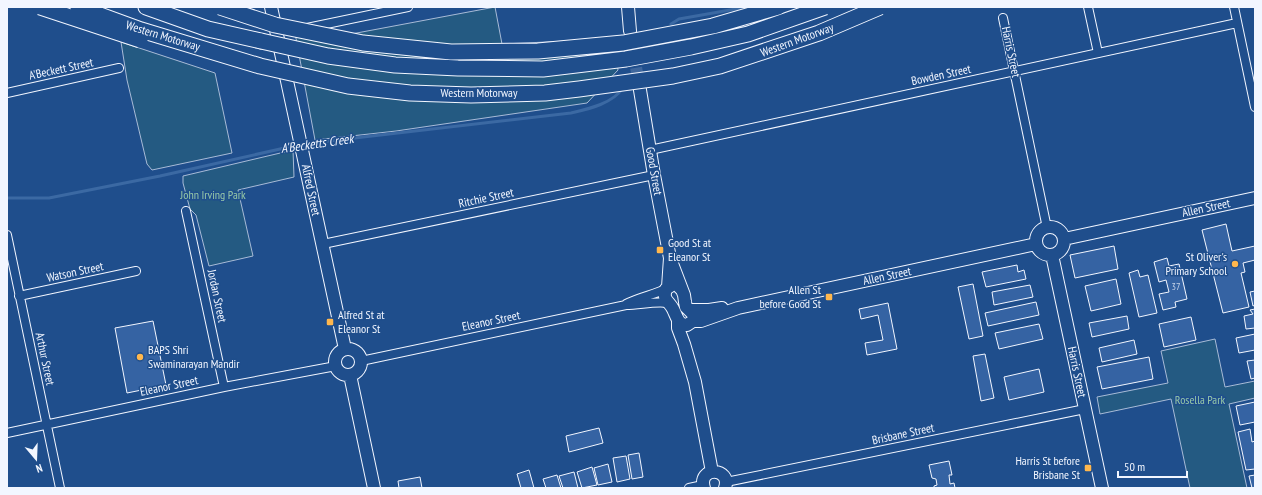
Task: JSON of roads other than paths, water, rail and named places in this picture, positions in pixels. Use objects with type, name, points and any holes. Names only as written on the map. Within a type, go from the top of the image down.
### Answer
[{"type":"highway","points":[[40,7],[149,43],[283,75],[348,86]]},
{"type":"highway","name":"Western Motorway","points":[[78,7],[141,30],[260,66],[348,86],[410,93],[471,95],[545,93],[673,76],[720,66],[820,33],[880,7]]},
{"type":"highway","name":"Western Motorway","points":[[146,7],[208,29],[328,56],[395,65],[458,68],[543,69],[626,59],[692,47],[748,34],[825,7]]},
{"type":"highway","points":[[167,7],[193,18],[261,41]]},
{"type":"highway","points":[[220,7],[275,25],[363,43],[451,52],[538,51],[623,43],[713,26],[778,7]]},
{"type":"main road","name":"Alfred Street","points":[[271,7],[298,126],[345,349]]},
{"type":"main road","points":[[628,7],[630,31]]},
{"type":"main road","name":"Good Street","points":[[639,84],[654,176],[670,258],[675,268],[691,318]]},
{"type":"main road","name":"Allen Street","points":[[1064,239],[1255,198]]},
{"type":"main road","points":[[1047,228],[1057,229],[1064,239],[1062,249],[1052,255],[1047,255],[1040,252],[1036,244],[1036,240],[1040,232],[1047,228]]},
{"type":"main road","name":"Allen Street","points":[[678,320],[681,324],[685,325],[691,318],[709,310],[738,308],[1036,244]]},
{"type":"main road","name":"Harris Street","points":[[1052,255],[1102,488]]},
{"type":"main road","name":"Good Street","points":[[668,303],[664,296],[667,288],[670,258]]},
{"type":"main road","points":[[667,288],[676,284],[681,289]]},
{"type":"main road","points":[[668,303],[673,308],[678,320],[678,328],[695,382]]},
{"type":"main road","points":[[691,318],[689,342],[712,472]]},
{"type":"main road","points":[[345,349],[356,351],[362,361],[359,369],[350,375],[343,374],[336,366],[336,357],[345,349]]},
{"type":"main road","points":[[350,375],[374,488]]},
{"type":"main road","points":[[703,486],[703,481],[706,475],[712,472],[720,473],[725,478],[726,485]]},
{"type":"street","points":[[277,34],[408,7]]},
{"type":"street","points":[[1088,7],[1098,53]]},
{"type":"street","points":[[1234,7],[1255,107]]},
{"type":"street","name":"Harris Street","points":[[1003,18],[1047,228]]},
{"type":"street","name":"Bowden Street","points":[[650,150],[1237,23]]},
{"type":"street","name":"A'Beckett Street","points":[[7,93],[120,68]]},
{"type":"street","name":"Ritchie Street","points":[[323,244],[654,176]]},
{"type":"street","name":"Jordan Street","points":[[186,210],[224,387]]},
{"type":"street","name":"Arthur Street","points":[[7,235],[60,488]]},
{"type":"street","name":"Watson Street","points":[[19,296],[136,271]]},
{"type":"street","name":"Eleanor Street","points":[[626,305],[636,298],[649,296],[667,288]]},
{"type":"street","name":"Eleanor Street","points":[[362,361],[626,305],[658,302],[668,303]]},
{"type":"street","name":"Eleanor Street","points":[[7,433],[224,387],[336,366]]},
{"type":"street","name":"Brisbane Street","points":[[726,485],[1085,409]]},
{"type":"street","points":[[689,488],[703,486]]},
{"type":"waterway","name":"A'Becketts Creek","points":[[671,24],[679,19],[747,7]]},
{"type":"waterway","name":"A'Becketts Creek","points":[[303,144],[571,113],[592,108],[606,102],[618,94],[623,88]]},
{"type":"waterway","name":"A'Becketts Creek","points":[[7,198],[49,198],[160,176],[298,145]]},
{"type":"tunnel","points":[[633,50],[639,84]]},
{"type":"place","name":"Good St at Eleanor St","points":[[660,250]]},
{"type":"place","name":"St Oliver's Primary School","points":[[1235,264]]},
{"type":"place","name":"Allen St before Good St","points":[[829,297]]},
{"type":"place","name":"Alfred St at Eleanor St","points":[[330,322]]},
{"type":"place","name":"BAPS Shri Swaminarayan Mandir","points":[[140,357]]},
{"type":"place","name":"Harris St before Brisbane St","points":[[1088,468]]},
{"type":"park label","name":"John Irving Park","points":[[213,195]]},
{"type":"park label","name":"Rosella Park","points":[[1200,400]]}]
